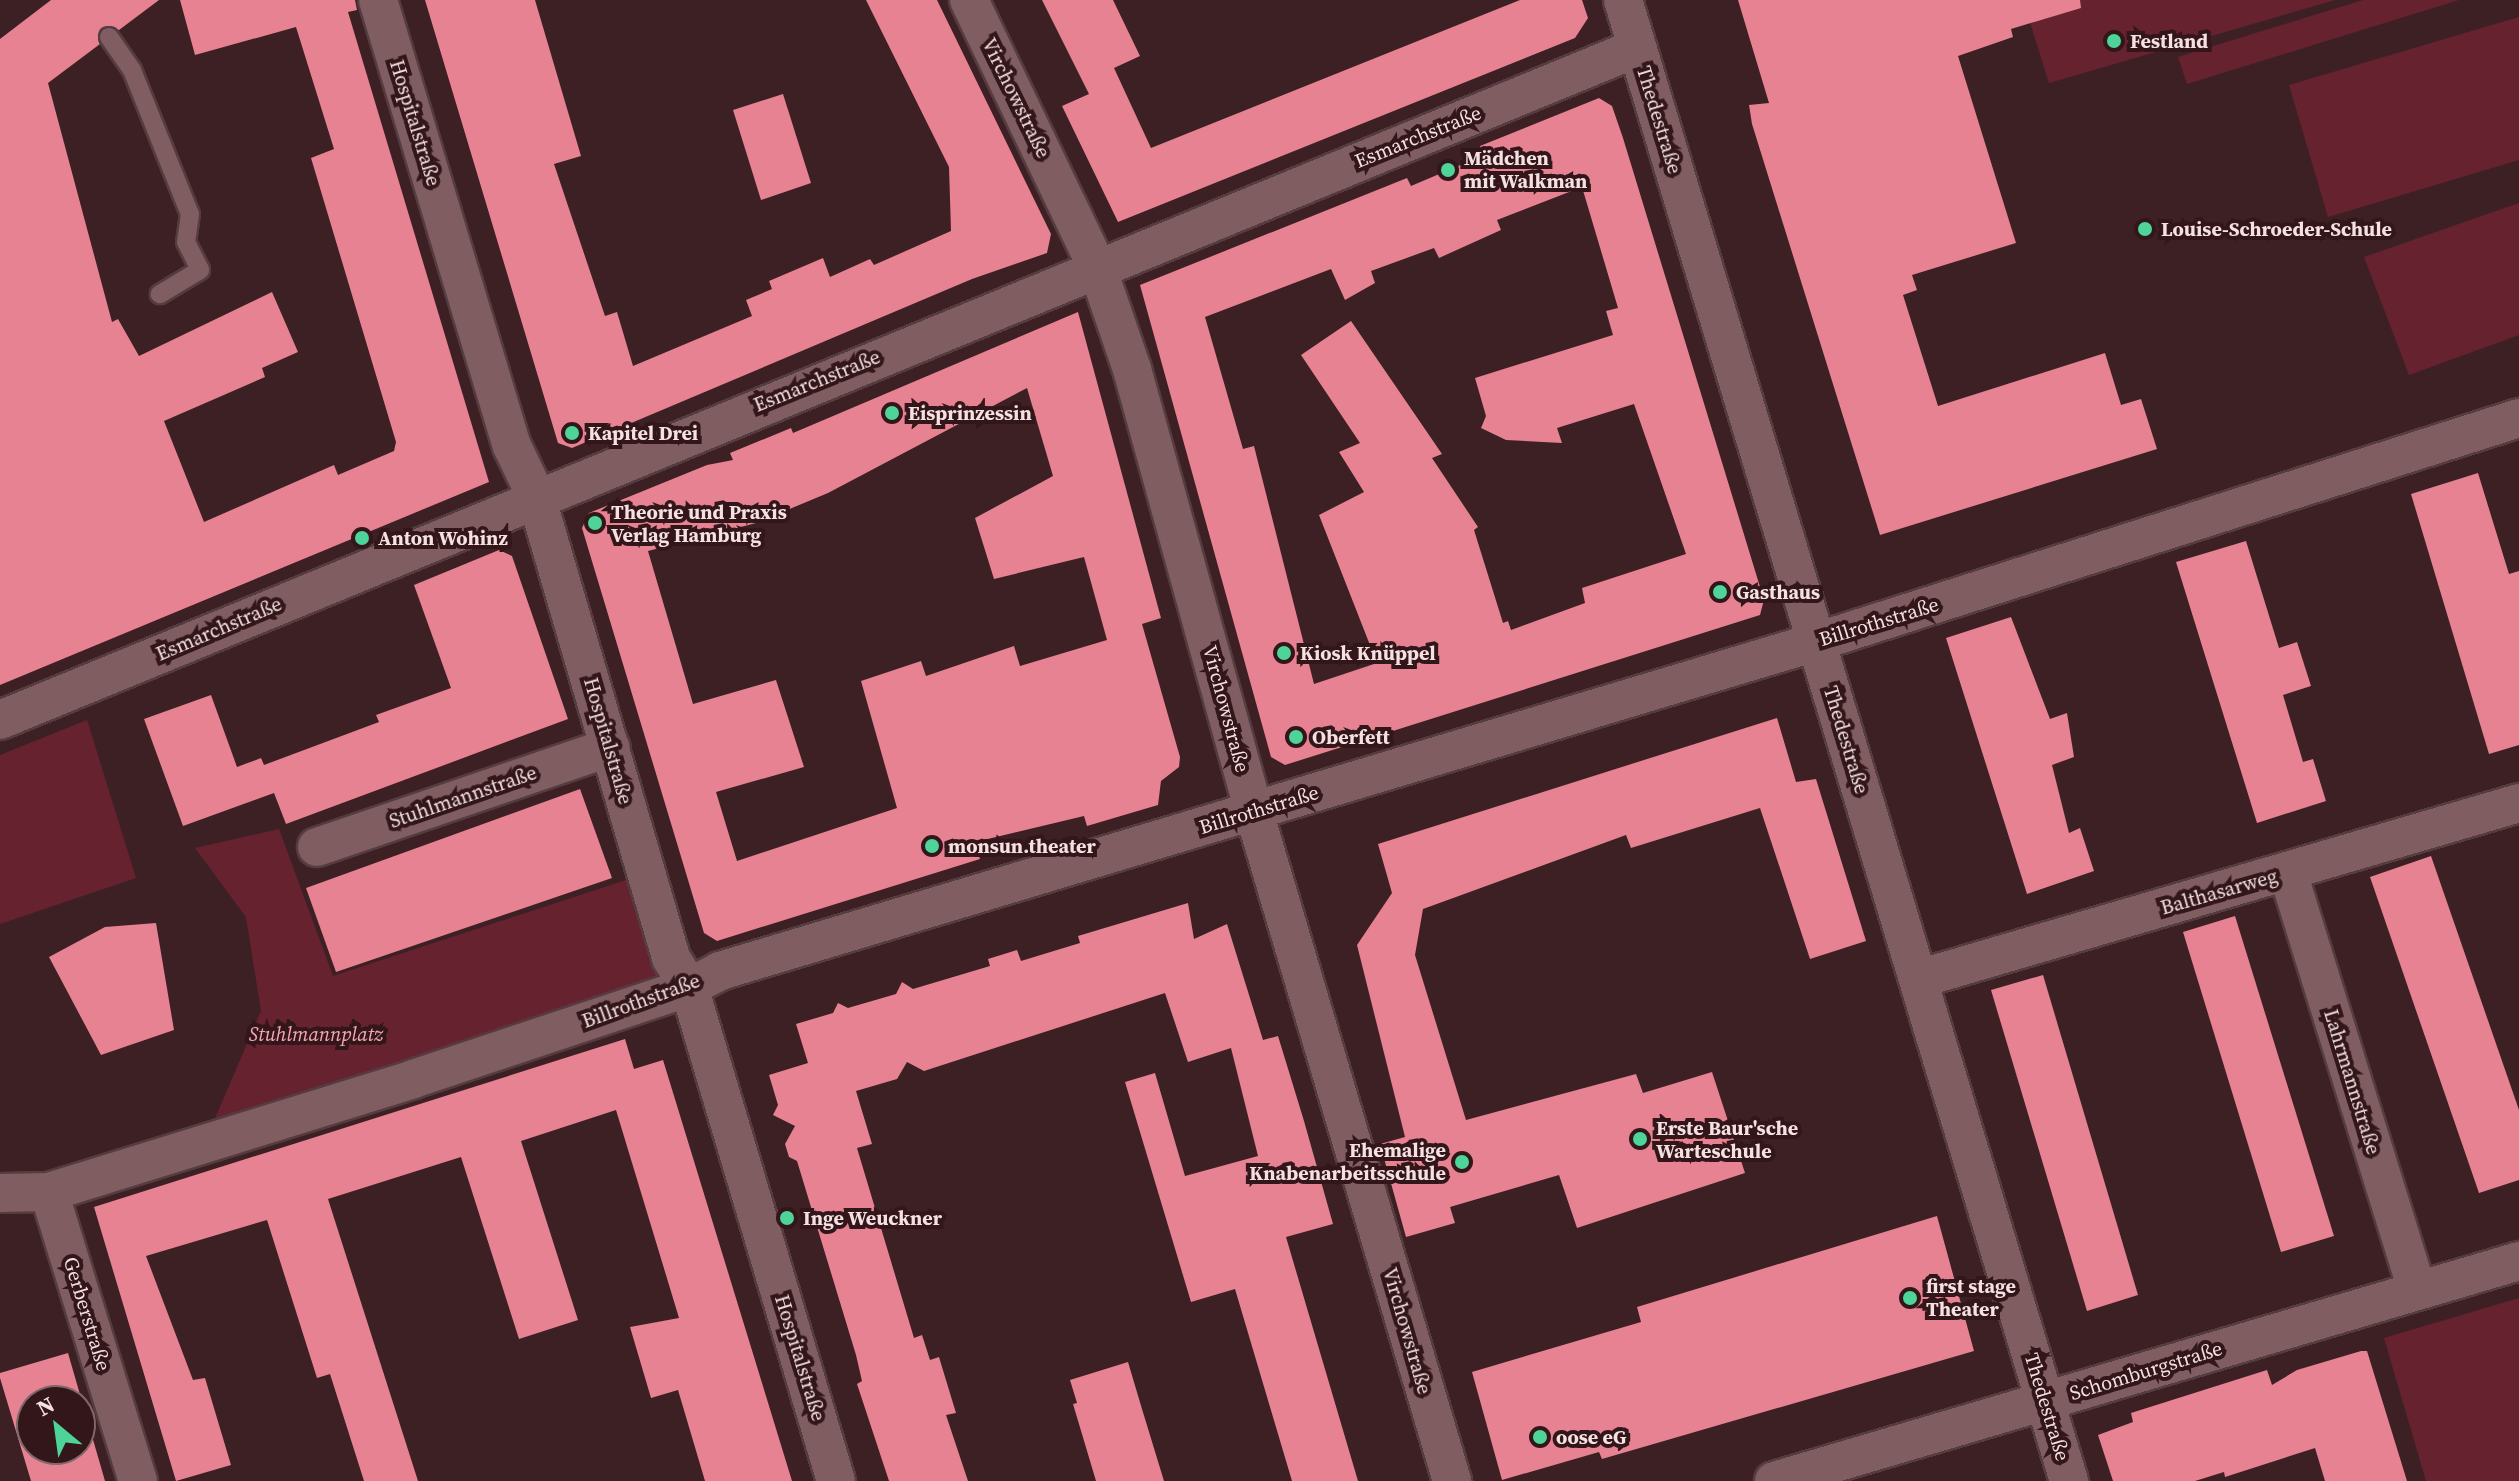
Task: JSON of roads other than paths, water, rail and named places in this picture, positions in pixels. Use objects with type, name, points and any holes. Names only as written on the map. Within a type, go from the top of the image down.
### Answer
[{"type":"street","name":"Hospitalstraße","points":[[378,0],[512,446],[536,496],[671,958],[689,987],[836,1481]]},
{"type":"street","name":"Virchowstraße","points":[[969,0],[1097,267],[1132,369],[1254,812],[1452,1481]]},
{"type":"street","name":"Thedestraße","points":[[1623,0],[2069,1481]]},
{"type":"street","name":"Esmarchstraße","points":[[0,720],[536,496],[1637,48]]},
{"type":"street","name":"Billrothstraße","points":[[0,1193],[49,1192],[689,987],[720,971],[1816,642],[2519,418]]},
{"type":"street","name":"Stuhlmannstraße","points":[[317,847],[610,747]]},
{"type":"street","name":"Balthasarweg","points":[[1918,979],[2519,803]]},
{"type":"street","name":"Lahrmannstraße","points":[[2288,873],[2417,1291]]},
{"type":"street","name":"Gerberstraße","points":[[49,1192],[138,1481]]},
{"type":"street","name":"Schomburgstraße","points":[[1774,1481],[2519,1261]]},
{"type":"lane","points":[[109,37],[132,70],[190,214],[186,242],[200,270],[160,294]]},
{"type":"place","name":"Festland","points":[[2114,41]]},
{"type":"place","name":"Mädchen mit Walkman","points":[[1448,170]]},
{"type":"place","name":"Louise-Schroeder-Schule","points":[[2145,229]]},
{"type":"place","name":"Eisprinzessin","points":[[892,413]]},
{"type":"place","name":"Kapitel Drei","points":[[572,433]]},
{"type":"place","name":"Theorie und Praxis Verlag Hamburg","points":[[595,523]]},
{"type":"place","name":"Anton Wohinz","points":[[362,538]]},
{"type":"place","name":"Gasthaus","points":[[1720,592]]},
{"type":"place","name":"Kiosk Knüppel","points":[[1284,653]]},
{"type":"place","name":"Oberfett","points":[[1296,737]]},
{"type":"place","name":"monsun.theater","points":[[932,846]]},
{"type":"place","name":"Erste Baur'sche Warteschule","points":[[1640,1139]]},
{"type":"place","name":"Ehemalige Knabenarbeitsschule","points":[[1462,1162]]},
{"type":"place","name":"Inge Weuckner","points":[[787,1218]]},
{"type":"place","name":"first stage Theater","points":[[1910,1298]]},
{"type":"place","name":"oose eG","points":[[1540,1437]]},
{"type":"park label","name":"Stuhlmannplatz","points":[[316,1034]]}]
